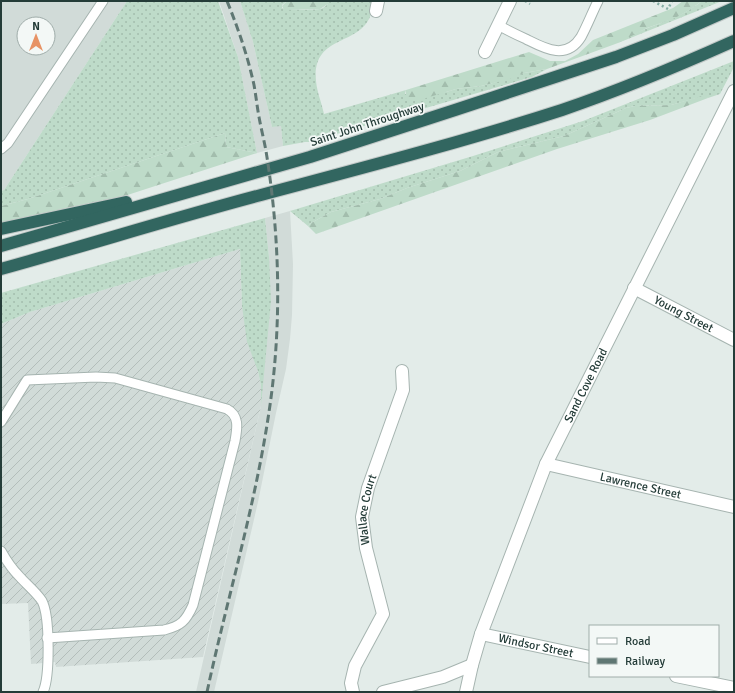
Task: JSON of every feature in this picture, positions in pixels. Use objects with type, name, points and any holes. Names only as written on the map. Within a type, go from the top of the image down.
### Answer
[{"type":"highway","name":"Saint John Throughway","points":[[1,246],[204,186],[310,157],[594,64],[673,35],[734,8]]},
{"type":"highway","points":[[1,269],[210,209],[461,141],[563,109],[686,63],[734,41]]},
{"type":"highway","points":[[1,230],[204,186]]},
{"type":"street","points":[[485,52],[510,1]]},
{"type":"street","name":"Sand Cove Road","points":[[466,692],[481,634],[546,464],[734,90]]},
{"type":"street","name":"Young Street","points":[[634,288],[734,340]]},
{"type":"street","name":"Wallace Court","points":[[353,692],[351,683],[355,666],[383,614],[366,548],[362,517],[368,488],[403,390],[402,370]]},
{"type":"street","name":"Lawrence Street","points":[[546,464],[734,507]]},
{"type":"street","name":"Windsor Street","points":[[481,634],[589,657]]},
{"type":"street","points":[[383,692],[443,677],[472,665]]},
{"type":"street","points":[[681,677],[734,688]]},
{"type":"lane","points":[[498,26],[548,50],[557,51],[567,49],[574,45],[581,37],[598,1]]},
{"type":"lane","points":[[1,149],[8,143],[100,2]]},
{"type":"lane","points":[[1,422],[27,380],[96,377],[119,380],[226,409],[234,415],[236,420],[235,441],[194,605],[184,622],[164,630],[47,638]]},
{"type":"lane","points":[[1,551],[18,575],[36,594],[44,606],[46,614],[47,676],[43,692]]},
{"type":"path","points":[[525,1],[530,4]]},
{"type":"path","points":[[652,1],[668,9],[672,1]]},
{"type":"shaded area","points":[[1,1],[127,1],[4,190],[1,191]]},
{"type":"shaded area","points":[[219,1],[240,1],[253,42],[272,127],[281,125],[283,146],[257,153],[238,57]]},
{"type":"shaded area","points":[[290,211],[293,264],[292,315],[286,369],[258,502],[214,692],[196,692],[261,406],[269,257],[265,218]]},
{"type":"shaded area","points":[[240,249],[242,306],[261,386],[261,406],[203,657],[56,667],[55,662],[31,664],[28,603],[1,604],[1,324],[30,312]]},
{"type":"green space","points":[[127,1],[218,1],[238,57],[257,153],[226,147],[225,133],[28,199],[1,206],[1,191],[4,190]]},
{"type":"green space","points":[[240,1],[287,1],[282,5],[282,8],[306,10],[322,8],[328,4],[328,1],[371,1],[370,17],[363,28],[327,49],[321,56],[317,67],[316,81],[324,114],[406,90],[405,94],[446,92],[456,89],[481,86],[524,73],[547,69],[532,77],[309,142],[283,146],[281,126],[272,127],[253,42]]},
{"type":"green space","points":[[287,1],[328,1],[328,4],[320,9],[284,10],[282,6]]},
{"type":"green space","points":[[683,1],[702,1],[675,18],[647,28],[618,43],[547,69],[524,73],[510,79],[481,86],[456,89],[416,101],[410,101],[406,98],[406,90],[529,52],[550,61],[565,61],[578,54],[593,40],[673,8]]},
{"type":"green space","points":[[702,1],[722,1],[618,43],[639,32],[682,14]]},
{"type":"green space","points":[[734,61],[734,67],[720,94],[708,98],[704,96],[671,105],[635,106],[626,108],[564,136],[498,152],[460,171],[407,188],[380,199],[331,212],[308,226],[290,211],[583,121]]},
{"type":"green space","points":[[706,96],[708,98],[650,120],[557,149],[316,234],[308,226],[331,212],[380,199],[407,188],[460,171],[498,152],[564,136],[626,108],[635,106],[671,105]]},
{"type":"green space","points":[[225,133],[226,147],[257,153],[69,214],[1,229],[1,206],[28,199]]},
{"type":"green space","points":[[265,218],[271,301],[261,406],[261,386],[258,371],[247,342],[242,306],[240,249],[30,312],[1,324],[1,293]]},
{"type":"railway","points":[[207,692],[249,518],[263,447],[273,380],[276,347],[278,282],[277,249],[271,183],[266,151],[252,74],[227,1]]}]
